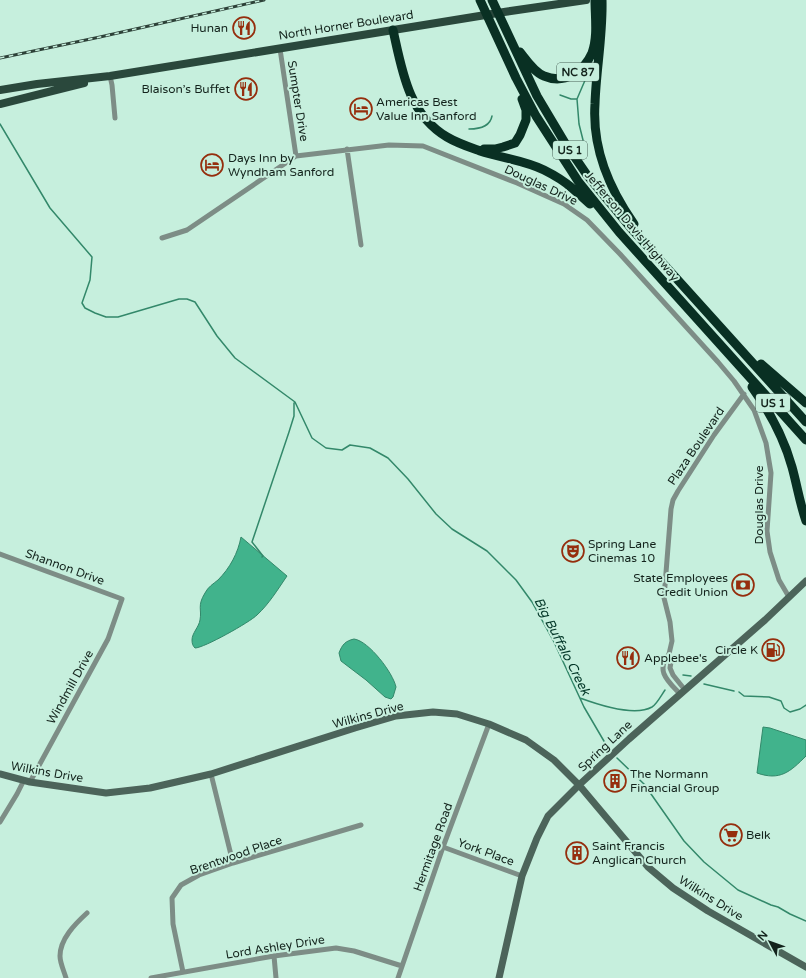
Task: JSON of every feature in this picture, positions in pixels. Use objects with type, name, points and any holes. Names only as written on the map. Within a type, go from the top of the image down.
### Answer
[{"type":"highway","name":"Jefferson Davis Highway","points":[[480,0],[494,32],[536,116],[578,181],[602,211],[806,440]]},
{"type":"highway","name":"Jefferson Davis Highway","points":[[492,0],[537,96],[565,143],[602,194],[643,242],[806,422]]},
{"type":"highway","name":"NC 87","points":[[514,48],[521,53],[534,69],[544,76],[558,79],[568,77],[579,72],[592,52],[594,41],[595,0]]},
{"type":"highway","points":[[602,0],[594,105],[595,128],[604,169],[613,191],[638,230],[643,242]]},
{"type":"highway","points":[[393,30],[405,81],[411,97],[418,110],[433,127],[446,137],[481,151],[524,162],[543,170],[563,181],[588,202],[602,211]]},
{"type":"highway","points":[[472,147],[489,149],[503,147],[514,143],[520,135],[526,120],[526,110],[512,79],[507,58]]},
{"type":"highway","points":[[730,337],[806,403]]},
{"type":"highway","points":[[741,367],[745,378],[772,416],[783,440],[792,466],[806,521]]},
{"type":"main road","name":"North Horner Boulevard","points":[[0,90],[37,84],[110,76],[586,0]]},
{"type":"main road","name":"North Horner Boulevard","points":[[0,104],[110,76]]},
{"type":"street","name":"Sumpter Drive","points":[[280,49],[296,156]]},
{"type":"street","points":[[110,76],[114,118]]},
{"type":"street","name":"Douglas Drive","points":[[162,238],[187,230],[296,156],[389,145],[423,146],[517,183],[564,204],[587,220],[620,254],[718,362],[744,394],[754,410],[766,443],[771,473],[767,531],[770,552],[779,580],[789,597]]},
{"type":"street","points":[[347,149],[361,245]]},
{"type":"street","name":"Plaza Boulevard","points":[[682,692],[672,675],[670,668],[671,662],[669,654],[672,641],[670,622],[664,598],[671,509],[673,500],[714,435],[744,394]]},
{"type":"street","name":"Shannon Drive","points":[[0,554],[122,599]]},
{"type":"street","name":"Spring Lane","points":[[499,978],[522,876],[537,838],[548,816],[579,785],[789,597],[806,580]]},
{"type":"street","name":"Windmill Drive","points":[[0,822],[17,794],[27,781],[108,639],[122,599]]},
{"type":"street","name":"Wilkins Drive","points":[[0,774],[27,781],[106,793],[150,788],[211,774],[396,716],[433,712],[457,714],[490,724],[526,740],[554,760],[579,785],[648,867],[673,888],[708,911],[806,967]]},
{"type":"street","name":"Hermitage Road","points":[[398,978],[443,847],[490,724]]},
{"type":"street","points":[[211,774],[233,864]]},
{"type":"street","name":"Brentwood Place","points":[[183,972],[173,924],[172,898],[181,885],[200,875],[233,864],[361,825]]},
{"type":"street","name":"York Place","points":[[443,847],[522,876]]},
{"type":"street","points":[[66,978],[60,956],[63,940],[76,922],[86,913]]},
{"type":"street","name":"Lord Ashley Drive","points":[[150,978],[274,956],[336,948],[354,951],[402,966]]},
{"type":"street","points":[[274,956],[276,978]]},
{"type":"shaded area","points":[[241,537],[287,576],[257,615],[237,629],[195,648],[192,644],[192,637],[199,623],[200,604],[208,589],[218,580],[230,565],[238,549]]},
{"type":"shaded area","points":[[354,639],[360,641],[373,651],[380,658],[390,674],[396,687],[391,699],[385,697],[341,661],[339,653],[341,648],[346,642]]},
{"type":"shaded area","points":[[763,727],[806,740],[806,756],[795,767],[784,774],[772,776],[757,773]]},
{"type":"waterway","points":[[583,140],[579,124],[577,99],[586,78]]},
{"type":"waterway","points":[[560,95],[571,99],[577,99]]},
{"type":"waterway","points":[[469,129],[484,127],[489,123],[492,116]]},
{"type":"waterway","name":"Big Buffalo Creek","points":[[0,124],[50,208],[92,257],[90,280],[82,303],[85,308],[106,317],[118,317],[179,299],[187,299],[195,302],[217,336],[235,358],[295,402],[312,438],[326,448],[342,450],[350,445],[370,448],[388,458],[408,479],[436,514],[452,529],[487,551],[516,580],[532,602],[554,642],[584,707],[608,748]]},
{"type":"waterway","points":[[262,557],[263,556],[252,542],[294,416],[294,403]]},
{"type":"waterway","points":[[683,675],[691,676]]},
{"type":"waterway","points":[[704,684],[734,691]]},
{"type":"waterway","points":[[580,698],[616,709],[636,711],[645,710],[654,706],[665,690]]},
{"type":"waterway","points":[[739,692],[744,696],[769,697],[781,701],[784,708],[790,712],[800,709],[806,705]]},
{"type":"waterway","name":"Big Buffalo Creek","points":[[617,758],[644,784],[684,841],[704,862],[738,890],[806,921]]},
{"type":"railway","points":[[0,58],[264,0]]},
{"type":"place","name":"Hunan","points":[[244,28]]},
{"type":"place","name":"Blaison’s Buffet","points":[[246,89]]},
{"type":"place","name":"Americas Best Value Inn Sanford","points":[[361,109]]},
{"type":"place","name":"Days Inn by Wyndham Sanford","points":[[212,165]]},
{"type":"place","name":"Spring Lane Cinemas 10","points":[[573,551]]},
{"type":"place","name":"State Employees Credit Union","points":[[743,585]]},
{"type":"place","name":"Circle K","points":[[773,650]]},
{"type":"place","name":"Applebee's","points":[[628,658]]},
{"type":"place","name":"The Normann Financial Group","points":[[615,781]]},
{"type":"place","name":"Belk","points":[[731,835]]},
{"type":"place","name":"Saint Francis Anglican Church","points":[[577,853]]}]
